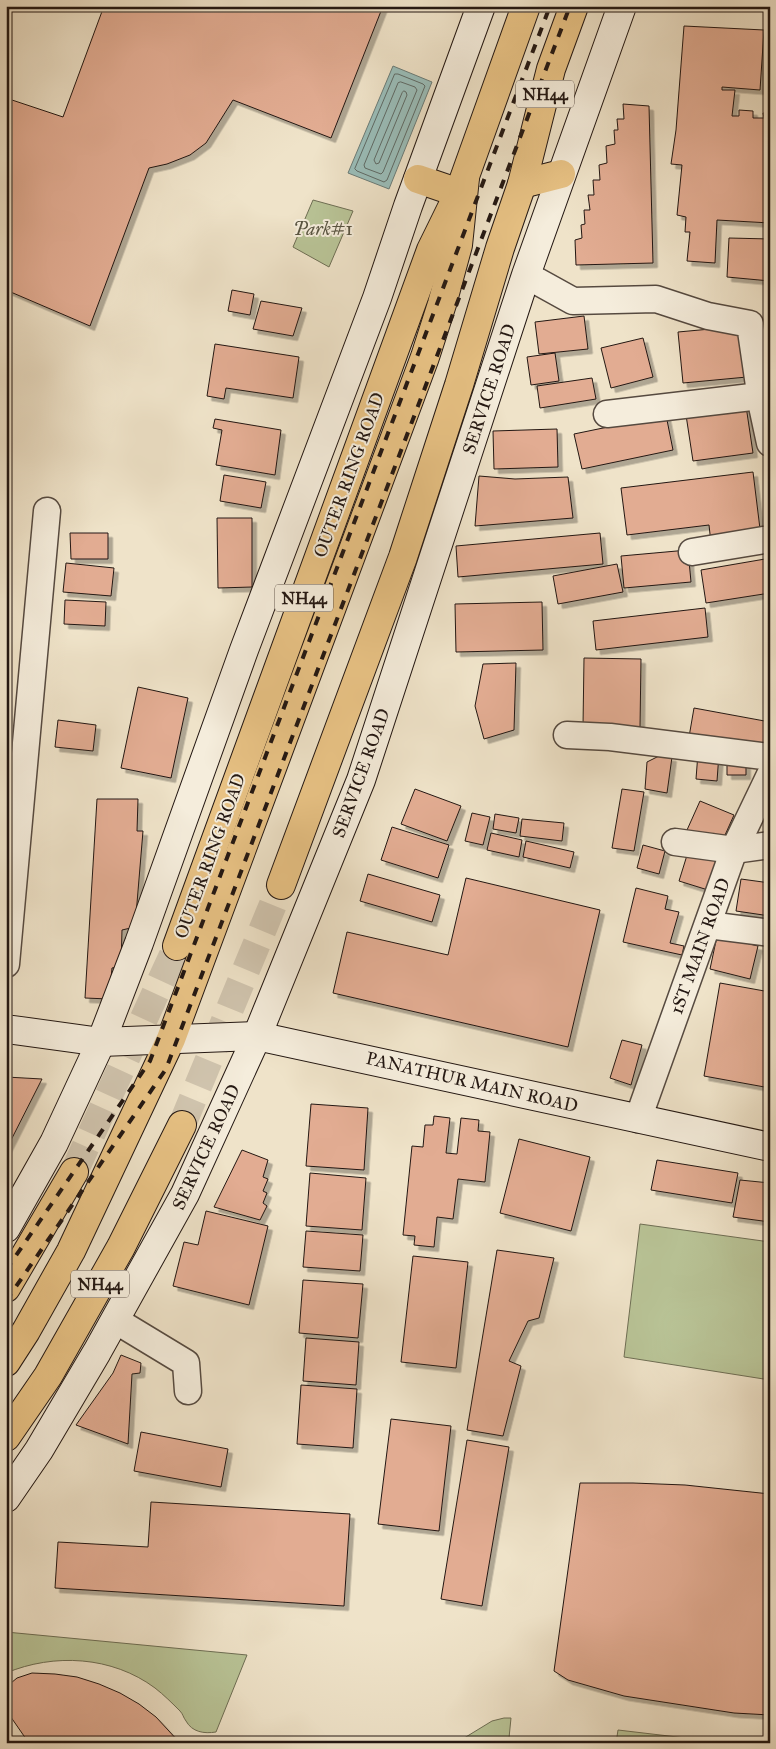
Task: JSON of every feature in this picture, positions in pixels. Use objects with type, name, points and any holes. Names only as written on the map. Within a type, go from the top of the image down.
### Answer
[{"type":"highway","name":"OUTER RING ROAD","points":[[177,946],[431,250],[462,185],[526,6]]},
{"type":"highway","name":"NH44","points":[[281,885],[403,557],[459,385],[500,248],[522,184],[551,69],[574,6]]},
{"type":"highway","points":[[522,184],[561,174]]},
{"type":"highway","points":[[6,1362],[26,1332],[71,1251],[171,1039],[425,357],[445,295],[458,245],[462,185],[418,179]]},
{"type":"highway","name":"NH44","points":[[6,1437],[52,1368],[120,1247],[182,1125]]},
{"type":"highway","points":[[6,1288],[74,1172]]},
{"type":"street","points":[[6,1228],[54,1142],[102,1042],[244,650],[377,298],[481,6]]},
{"type":"street","name":"SERVICE ROAD","points":[[6,1498],[40,1450],[186,1194],[257,1036],[361,780],[526,276],[622,6]]},
{"type":"street","points":[[526,276],[573,301],[656,299],[708,316],[750,324],[760,396],[770,443]]},
{"type":"street","points":[[606,414],[760,396]]},
{"type":"street","points":[[6,964],[47,511]]},
{"type":"street","points":[[692,552],[770,539]]},
{"type":"street","points":[[567,735],[610,737],[770,757]]},
{"type":"street","name":"1ST MAIN ROAD","points":[[638,1120],[734,850],[770,775]]},
{"type":"street","points":[[674,842],[734,850],[770,846]]},
{"type":"street","points":[[708,925],[770,933]]},
{"type":"street","name":"PANATHUR MAIN ROAD","points":[[6,1029],[102,1042],[257,1036],[638,1120],[770,1147]]},
{"type":"street","points":[[115,1320],[186,1363],[188,1391]]},
{"type":"green space","name":"Park#1","points":[[313,200],[353,211],[329,267],[293,247]]},
{"type":"green space","points":[[640,1224],[770,1242],[770,1380],[624,1357]]},
{"type":"green space","points":[[6,1632],[247,1655],[216,1732],[207,1733],[192,1728],[180,1711],[155,1688],[138,1677],[120,1669],[82,1661],[63,1661],[43,1662],[6,1673]]},
{"type":"green space","points":[[511,1718],[509,1738],[553,1743],[456,1743],[492,1721]]},
{"type":"green space","points":[[618,1730],[728,1743],[616,1743]]},
{"type":"water","points":[[393,66],[432,82],[389,189],[348,173]]},
{"type":"building","points":[[104,6],[383,6],[331,138],[233,100],[206,143],[190,155],[167,164],[149,168],[90,326],[6,290],[6,112],[12,100],[63,117]]},
{"type":"building","points":[[684,26],[764,30],[760,90],[722,87],[722,90],[735,90],[732,116],[739,116],[739,110],[753,111],[753,118],[764,118],[763,113],[770,113],[770,223],[717,220],[715,263],[687,261],[690,232],[685,232],[686,217],[677,215],[682,165],[671,164],[676,130]]},
{"type":"building","points":[[623,104],[649,106],[653,263],[576,265],[575,240],[582,238],[581,225],[585,224],[584,210],[590,210],[588,195],[594,195],[593,180],[600,180],[599,165],[607,163],[606,146],[615,144],[614,130],[618,130],[617,119],[624,119]]},
{"type":"building","points":[[729,238],[770,239],[770,281],[727,277]]},
{"type":"building","points":[[232,290],[254,294],[250,315],[228,311]]},
{"type":"building","points":[[261,301],[302,308],[293,336],[253,329]]},
{"type":"building","points":[[584,316],[588,349],[539,354],[535,322]]},
{"type":"building","points":[[743,326],[747,377],[683,383],[678,332]]},
{"type":"building","points":[[643,338],[653,377],[611,388],[601,348]]},
{"type":"building","points":[[215,344],[299,357],[293,398],[226,388],[224,399],[207,396]]},
{"type":"building","points":[[555,353],[559,381],[531,385],[527,357]]},
{"type":"building","points":[[592,378],[596,399],[540,408],[537,386]]},
{"type":"building","points":[[746,406],[753,453],[693,461],[686,415]]},
{"type":"building","points":[[666,415],[673,450],[582,469],[574,434]]},
{"type":"building","points":[[215,419],[281,430],[275,475],[216,465],[222,430],[213,428]]},
{"type":"building","points":[[557,429],[558,467],[494,469],[493,431]]},
{"type":"building","points":[[753,472],[761,537],[711,543],[709,525],[627,535],[621,488]]},
{"type":"building","points":[[224,475],[266,482],[261,508],[220,501]]},
{"type":"building","points":[[479,476],[515,479],[568,477],[573,518],[475,526]]},
{"type":"building","points":[[217,518],[252,518],[252,587],[218,588]]},
{"type":"building","points":[[70,533],[108,533],[108,559],[71,559]]},
{"type":"building","points":[[600,533],[603,564],[458,577],[456,546]]},
{"type":"building","points":[[688,550],[691,582],[624,588],[621,556]]},
{"type":"building","points":[[765,559],[770,593],[706,603],[701,570]]},
{"type":"building","points":[[66,563],[114,568],[111,596],[63,592]]},
{"type":"building","points":[[617,564],[623,592],[558,604],[553,576]]},
{"type":"building","points":[[65,600],[106,602],[105,626],[64,624]]},
{"type":"building","points":[[542,602],[543,650],[456,652],[455,604]]},
{"type":"building","points":[[705,608],[708,637],[596,650],[593,621]]},
{"type":"building","points":[[584,658],[641,659],[640,727],[583,726]]},
{"type":"building","points":[[516,663],[514,730],[484,739],[475,706],[483,664]]},
{"type":"building","points":[[138,687],[188,698],[171,778],[121,768]]},
{"type":"building","points":[[694,708],[770,722],[765,751],[689,737]]},
{"type":"building","points":[[58,720],[96,725],[93,751],[55,747]]},
{"type":"building","points":[[698,753],[719,754],[717,781],[696,779]]},
{"type":"building","points":[[659,756],[672,757],[667,793],[645,789],[647,762]]},
{"type":"building","points":[[746,758],[746,775],[727,775],[727,759]]},
{"type":"building","points":[[415,789],[461,806],[447,841],[401,824]]},
{"type":"building","points":[[622,789],[644,792],[634,851],[612,848]]},
{"type":"building","points":[[763,797],[770,797],[770,831],[765,832]]},
{"type":"building","points":[[97,799],[138,799],[137,831],[143,831],[135,927],[122,930],[121,966],[112,968],[109,999],[85,998]]},
{"type":"building","points":[[700,801],[734,815],[721,844],[687,830]]},
{"type":"building","points":[[472,813],[490,817],[483,845],[465,841]]},
{"type":"building","points":[[495,814],[519,818],[516,833],[493,829]]},
{"type":"building","points":[[522,819],[564,823],[562,841],[520,836]]},
{"type":"building","points":[[392,827],[449,845],[438,878],[381,860]]},
{"type":"building","points":[[491,833],[522,840],[519,857],[487,850]]},
{"type":"building","points":[[526,841],[574,852],[570,868],[523,857]]},
{"type":"building","points":[[643,845],[665,851],[659,874],[637,868]]},
{"type":"building","points":[[688,852],[718,862],[708,890],[679,881]]},
{"type":"building","points":[[368,874],[440,895],[432,922],[360,901]]},
{"type":"building","points":[[466,878],[600,910],[568,1047],[333,993],[347,932],[448,955]]},
{"type":"building","points":[[741,879],[770,883],[770,916],[736,911]]},
{"type":"building","points":[[636,888],[668,896],[665,909],[679,912],[670,943],[684,946],[682,955],[623,942]]},
{"type":"building","points":[[717,936],[758,946],[750,979],[710,969]]},
{"type":"building","points":[[720,983],[770,992],[770,1088],[704,1076]]},
{"type":"building","points":[[622,1040],[642,1045],[631,1085],[610,1078]]},
{"type":"building","points":[[6,1077],[42,1079],[6,1150]]},
{"type":"building","points":[[311,1104],[368,1108],[364,1170],[306,1166]]},
{"type":"building","points":[[434,1116],[450,1118],[446,1153],[457,1154],[461,1118],[479,1120],[478,1131],[490,1132],[485,1182],[458,1179],[453,1219],[437,1217],[434,1247],[414,1245],[415,1236],[403,1235],[412,1146],[423,1147],[425,1125],[433,1125]]},
{"type":"building","points":[[519,1139],[590,1157],[571,1231],[500,1213]]},
{"type":"building","points":[[242,1150],[268,1160],[263,1177],[268,1179],[263,1191],[267,1193],[263,1203],[267,1206],[260,1220],[214,1207]]},
{"type":"building","points":[[657,1160],[738,1173],[732,1203],[651,1190]]},
{"type":"building","points":[[310,1173],[366,1178],[362,1230],[306,1226]]},
{"type":"building","points":[[740,1180],[770,1183],[770,1222],[733,1217]]},
{"type":"building","points":[[206,1211],[268,1226],[249,1305],[173,1286],[184,1242],[198,1245]]},
{"type":"building","points":[[306,1231],[363,1235],[360,1271],[303,1267]]},
{"type":"building","points":[[497,1250],[554,1258],[539,1318],[528,1321],[509,1361],[521,1366],[503,1436],[467,1430]]},
{"type":"building","points":[[413,1256],[468,1262],[456,1368],[401,1362]]},
{"type":"building","points":[[303,1280],[363,1284],[358,1338],[299,1333]]},
{"type":"building","points":[[306,1338],[359,1342],[356,1385],[303,1381]]},
{"type":"building","points":[[121,1355],[141,1363],[140,1373],[132,1374],[128,1444],[76,1425],[113,1373]]},
{"type":"building","points":[[301,1385],[357,1389],[353,1448],[297,1444]]},
{"type":"building","points":[[391,1419],[451,1426],[439,1531],[378,1524]]},
{"type":"building","points":[[141,1432],[228,1449],[221,1487],[134,1471]]},
{"type":"building","points":[[467,1440],[509,1447],[482,1606],[441,1599]]},
{"type":"building","points":[[580,1483],[685,1485],[770,1494],[770,1715],[734,1713],[624,1696],[568,1680],[554,1671]]},
{"type":"building","points":[[151,1502],[350,1514],[344,1606],[55,1588],[58,1542],[148,1547]]},
{"type":"building","points":[[32,1673],[77,1677],[120,1693],[156,1717],[180,1743],[30,1743],[6,1710],[6,1692],[11,1683],[17,1678]]},
{"type":"tunnel","points":[[182,1125],[281,885]]},
{"type":"tunnel","points":[[74,1172],[177,946]]},
{"type":"railway","points":[[6,1270],[150,1061],[550,6]]},
{"type":"railway","points":[[6,1301],[166,1069],[570,6]]}]
